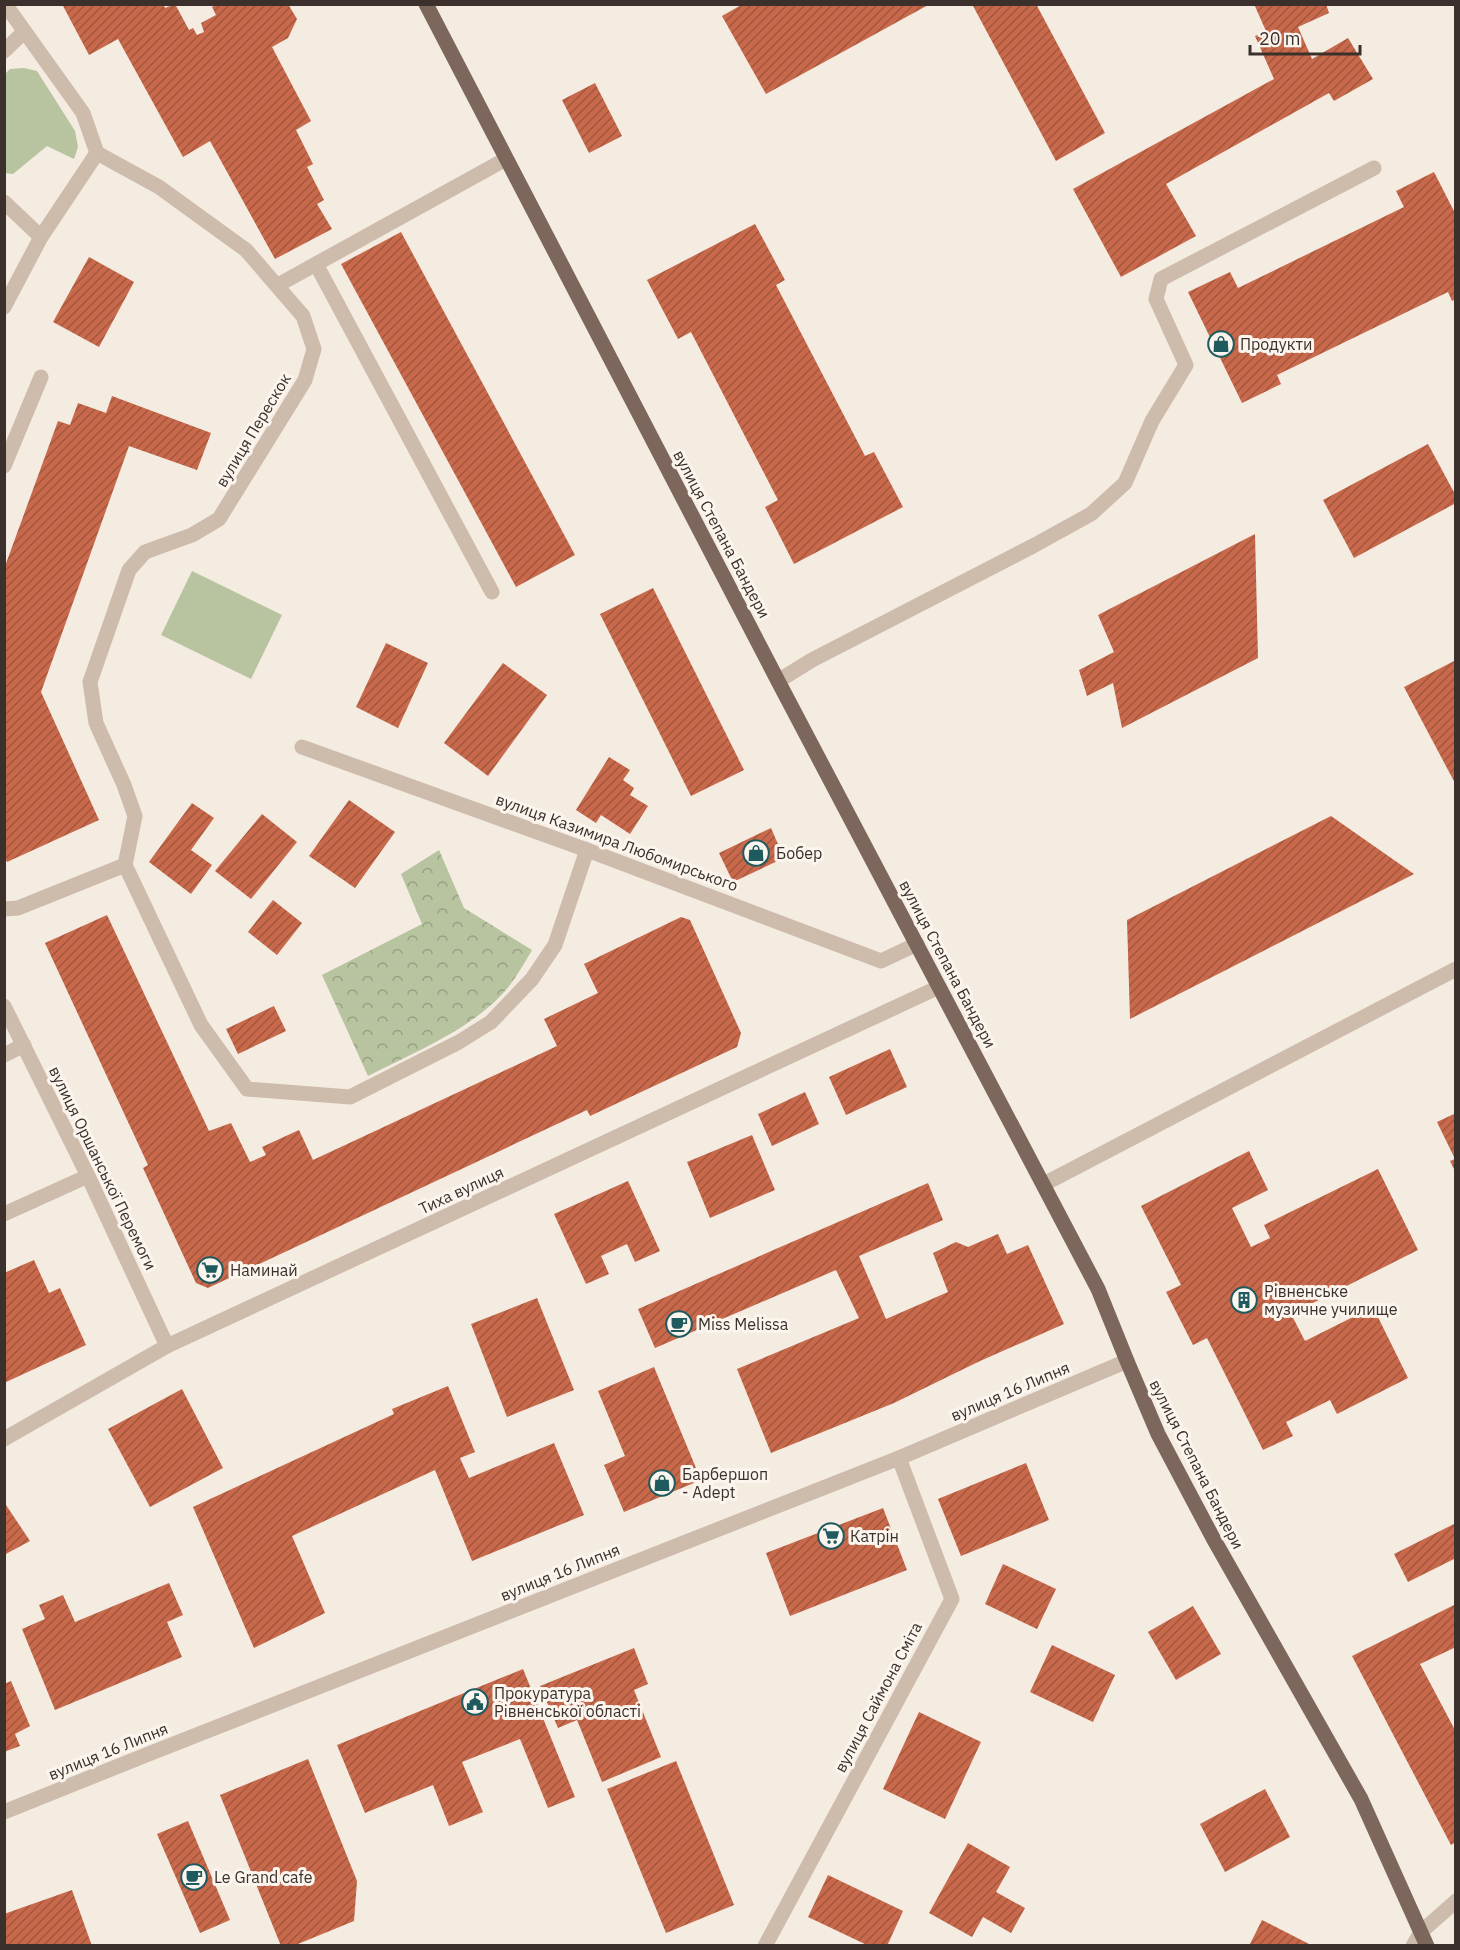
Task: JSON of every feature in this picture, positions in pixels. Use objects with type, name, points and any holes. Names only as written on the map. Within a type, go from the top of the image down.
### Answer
[{"type":"main road","name":"вулиця Степана Бандери","points":[[426,4],[778,681],[1044,1184],[1098,1289],[1158,1434],[1207,1527],[1361,1799],[1424,1939]]},
{"type":"street","points":[[4,307],[41,237],[97,153],[83,113],[5,4]]},
{"type":"street","points":[[4,51],[24,32]]},
{"type":"street","name":"вулиця Перескок","points":[[97,153],[159,187],[246,250],[303,316],[314,349],[305,380],[219,519],[192,535],[145,552],[129,570],[90,682],[96,723],[124,785],[135,816],[125,865]]},
{"type":"street","points":[[278,285],[506,159]]},
{"type":"street","points":[[778,681],[812,660],[1091,514],[1125,483],[1152,421],[1186,365],[1156,299],[1161,279],[1374,168]]},
{"type":"street","points":[[4,202],[41,237]]},
{"type":"street","points":[[315,264],[492,592]]},
{"type":"street","points":[[4,466],[10,434],[42,377]]},
{"type":"street","name":"вулиця Казимира Любомирського","points":[[302,747],[587,850],[881,961],[917,944]]},
{"type":"street","points":[[4,909],[18,908],[125,865],[201,1025],[247,1089],[350,1097],[459,1042],[491,1022],[532,979],[555,945],[587,850]]},
{"type":"street","points":[[1044,1184],[1455,969]]},
{"type":"street","name":"Тиха вулиця","points":[[4,1439],[167,1346],[939,987]]},
{"type":"street","name":"вулиця Оршанської Перемоги","points":[[4,1006],[88,1176],[167,1346]]},
{"type":"street","points":[[4,1055],[24,1045]]},
{"type":"street","points":[[4,1215],[88,1176]]},
{"type":"street","name":"вулиця 16 Липня","points":[[4,1812],[899,1458],[1126,1361]]},
{"type":"street","name":"вулиця Саймона Сміта","points":[[765,1946],[952,1599],[899,1458]]},
{"type":"street","points":[[1413,1946],[1424,1939],[1455,1901]]},
{"type":"green space","points":[[24,68],[37,71],[75,131],[78,147],[74,159],[47,146],[13,174],[5,173],[5,74],[10,69]]},
{"type":"green space","points":[[192,571],[282,615],[251,679],[161,635]]},
{"type":"green space","points":[[439,850],[464,908],[532,950],[510,985],[480,1014],[444,1038],[368,1076],[322,975],[422,924],[401,874]]},
{"type":"building","points":[[62,4],[163,4],[165,8],[175,4],[189,30],[193,28],[197,35],[204,32],[201,23],[216,15],[212,7],[217,4],[288,4],[297,19],[288,38],[272,47],[311,121],[296,130],[313,164],[307,167],[324,200],[317,204],[332,229],[275,259],[210,141],[183,157],[118,39],[89,55]]},
{"type":"building","points":[[743,4],[930,4],[766,94],[722,16]]},
{"type":"building","points":[[972,4],[1036,4],[1105,133],[1056,161]]},
{"type":"building","points":[[1254,4],[1326,4],[1329,13],[1298,27],[1312,59],[1348,38],[1373,79],[1334,101],[1329,93],[1166,184],[1196,236],[1121,277],[1073,189],[1274,79],[1255,36],[1266,31]]},
{"type":"building","points":[[595,83],[622,136],[589,153],[562,100]]},
{"type":"building","points":[[1434,172],[1456,215],[1456,299],[1452,301],[1448,292],[1277,375],[1281,384],[1242,403],[1188,292],[1230,272],[1238,288],[1404,207],[1396,191]]},
{"type":"building","points":[[755,224],[785,280],[776,285],[865,456],[874,452],[903,507],[794,564],[765,507],[778,500],[691,332],[678,339],[647,280]]},
{"type":"building","points":[[401,232],[575,555],[516,587],[341,264]]},
{"type":"building","points":[[89,257],[134,282],[99,347],[53,322]]},
{"type":"building","points":[[112,396],[211,433],[197,470],[129,446],[41,692],[99,820],[7,862],[4,856],[4,569],[58,421],[70,425],[78,403],[106,413]]},
{"type":"building","points":[[1428,444],[1456,496],[1456,503],[1354,558],[1323,500]]},
{"type":"building","points":[[1255,534],[1258,658],[1122,728],[1113,683],[1087,696],[1079,670],[1114,652],[1098,615]]},
{"type":"building","points":[[653,588],[744,770],[691,796],[600,614]]},
{"type":"building","points":[[386,643],[428,663],[398,728],[356,707]]},
{"type":"building","points":[[1456,660],[1456,785],[1404,687]]},
{"type":"building","points":[[503,663],[547,695],[488,776],[444,743]]},
{"type":"building","points":[[609,757],[630,770],[623,780],[634,788],[630,795],[648,806],[630,834],[601,815],[596,823],[576,810]]},
{"type":"building","points":[[349,800],[395,832],[355,888],[309,856]]},
{"type":"building","points":[[192,803],[214,818],[191,850],[212,865],[191,894],[149,862]]},
{"type":"building","points":[[262,814],[297,842],[251,899],[215,871]]},
{"type":"building","points":[[1331,816],[1414,874],[1130,1019],[1127,920]]},
{"type":"building","points":[[771,828],[784,858],[733,882],[719,853]]},
{"type":"building","points":[[273,900],[302,923],[277,955],[248,932]]},
{"type":"building","points":[[107,915],[209,1131],[231,1123],[250,1162],[266,1155],[262,1147],[299,1130],[313,1160],[557,1046],[544,1019],[598,993],[584,964],[681,917],[690,920],[741,1033],[737,1047],[590,1116],[587,1110],[208,1288],[196,1283],[143,1168],[148,1165],[45,943]]},
{"type":"building","points":[[274,1006],[286,1031],[238,1054],[226,1029]]},
{"type":"building","points":[[890,1049],[907,1087],[846,1115],[829,1077]]},
{"type":"building","points":[[805,1092],[819,1124],[772,1146],[758,1114]]},
{"type":"building","points":[[1456,1113],[1456,1173],[1450,1161],[1455,1159],[1437,1122]]},
{"type":"building","points":[[752,1135],[775,1190],[710,1218],[687,1162]]},
{"type":"building","name":"Рівненське музичне училище","points":[[1249,1151],[1268,1190],[1232,1208],[1251,1247],[1270,1238],[1264,1225],[1378,1169],[1418,1250],[1291,1314],[1305,1341],[1373,1307],[1408,1378],[1337,1414],[1330,1400],[1286,1422],[1293,1436],[1263,1450],[1207,1338],[1193,1345],[1166,1292],[1181,1285],[1141,1206]]},
{"type":"building","points":[[628,1181],[660,1251],[635,1262],[627,1244],[601,1256],[609,1274],[586,1284],[554,1214]]},
{"type":"building","points":[[928,1183],[943,1220],[859,1256],[886,1319],[948,1292],[933,1253],[956,1242],[968,1247],[998,1234],[1007,1254],[1028,1245],[1064,1324],[980,1361],[894,1403],[771,1453],[737,1369],[859,1318],[836,1270],[655,1348],[638,1309]]},
{"type":"building","points":[[34,1260],[49,1293],[60,1288],[86,1345],[4,1383],[4,1273]]},
{"type":"building","points":[[537,1298],[574,1390],[507,1417],[471,1324]]},
{"type":"building","points":[[654,1367],[701,1480],[624,1512],[604,1465],[625,1456],[598,1391]]},
{"type":"building","points":[[448,1386],[475,1452],[460,1458],[469,1478],[554,1443],[584,1515],[472,1561],[435,1470],[292,1536],[325,1613],[254,1648],[193,1507],[394,1414],[392,1409]]},
{"type":"building","points":[[182,1389],[223,1468],[150,1507],[108,1429]]},
{"type":"building","points":[[1026,1463],[1049,1520],[961,1556],[938,1499]]},
{"type":"building","points":[[4,1502],[30,1541],[4,1555]]},
{"type":"building","points":[[883,1508],[907,1570],[790,1616],[766,1553]]},
{"type":"building","points":[[1456,1523],[1456,1558],[1408,1582],[1394,1554]]},
{"type":"building","points":[[1003,1564],[1056,1589],[1037,1629],[985,1604]]},
{"type":"building","points":[[169,1583],[183,1615],[167,1622],[182,1657],[55,1710],[22,1629],[45,1619],[39,1605],[63,1595],[75,1622]]},
{"type":"building","points":[[1456,1604],[1456,1647],[1420,1664],[1456,1732],[1456,1842],[1451,1845],[1352,1656]]},
{"type":"building","points":[[1193,1606],[1221,1654],[1176,1680],[1148,1632]]},
{"type":"building","points":[[1052,1645],[1115,1675],[1093,1722],[1030,1692]]},
{"type":"building","points":[[634,1648],[648,1684],[634,1690],[661,1757],[602,1782],[577,1720],[558,1728],[540,1686]]},
{"type":"building","points":[[523,1669],[575,1797],[548,1808],[520,1739],[462,1762],[483,1812],[449,1826],[433,1785],[365,1813],[337,1745]]},
{"type":"building","points":[[11,1681],[30,1726],[15,1734],[20,1746],[4,1752],[4,1684]]},
{"type":"building","points":[[919,1712],[981,1742],[945,1819],[883,1789]]},
{"type":"building","points":[[308,1759],[357,1881],[354,1921],[293,1946],[281,1946],[220,1795]]},
{"type":"building","points":[[676,1761],[734,1905],[666,1933],[607,1789]]},
{"type":"building","points":[[1265,1789],[1290,1837],[1225,1872],[1200,1824]]},
{"type":"building","name":"Le Grand cafe","points":[[188,1821],[230,1920],[200,1933],[157,1834]]},
{"type":"building","points":[[968,1843],[1010,1867],[996,1892],[1025,1908],[1011,1933],[983,1917],[972,1937],[929,1913]]},
{"type":"building","points":[[828,1875],[903,1911],[887,1946],[869,1946],[808,1917]]},
{"type":"building","points":[[72,1890],[92,1946],[4,1946],[4,1914]]},
{"type":"building","points":[[1262,1920],[1313,1946],[1249,1946]]},
{"type":"place","name":"Продукти","points":[[1221,344]]},
{"type":"place","name":"Бобер","points":[[756,853]]},
{"type":"place","name":"Наминай","points":[[210,1270]]},
{"type":"place","name":"Рівненське музичне училище","points":[[1244,1300]]},
{"type":"place","name":"Miss Melissa","points":[[679,1324]]},
{"type":"place","name":"Барбершоп - Adept","points":[[662,1483]]},
{"type":"place","name":"Катрін","points":[[831,1536]]},
{"type":"place","name":"Прокуратура Рівненської області","points":[[475,1702]]},
{"type":"place","name":"Le Grand cafe","points":[[194,1877]]}]
